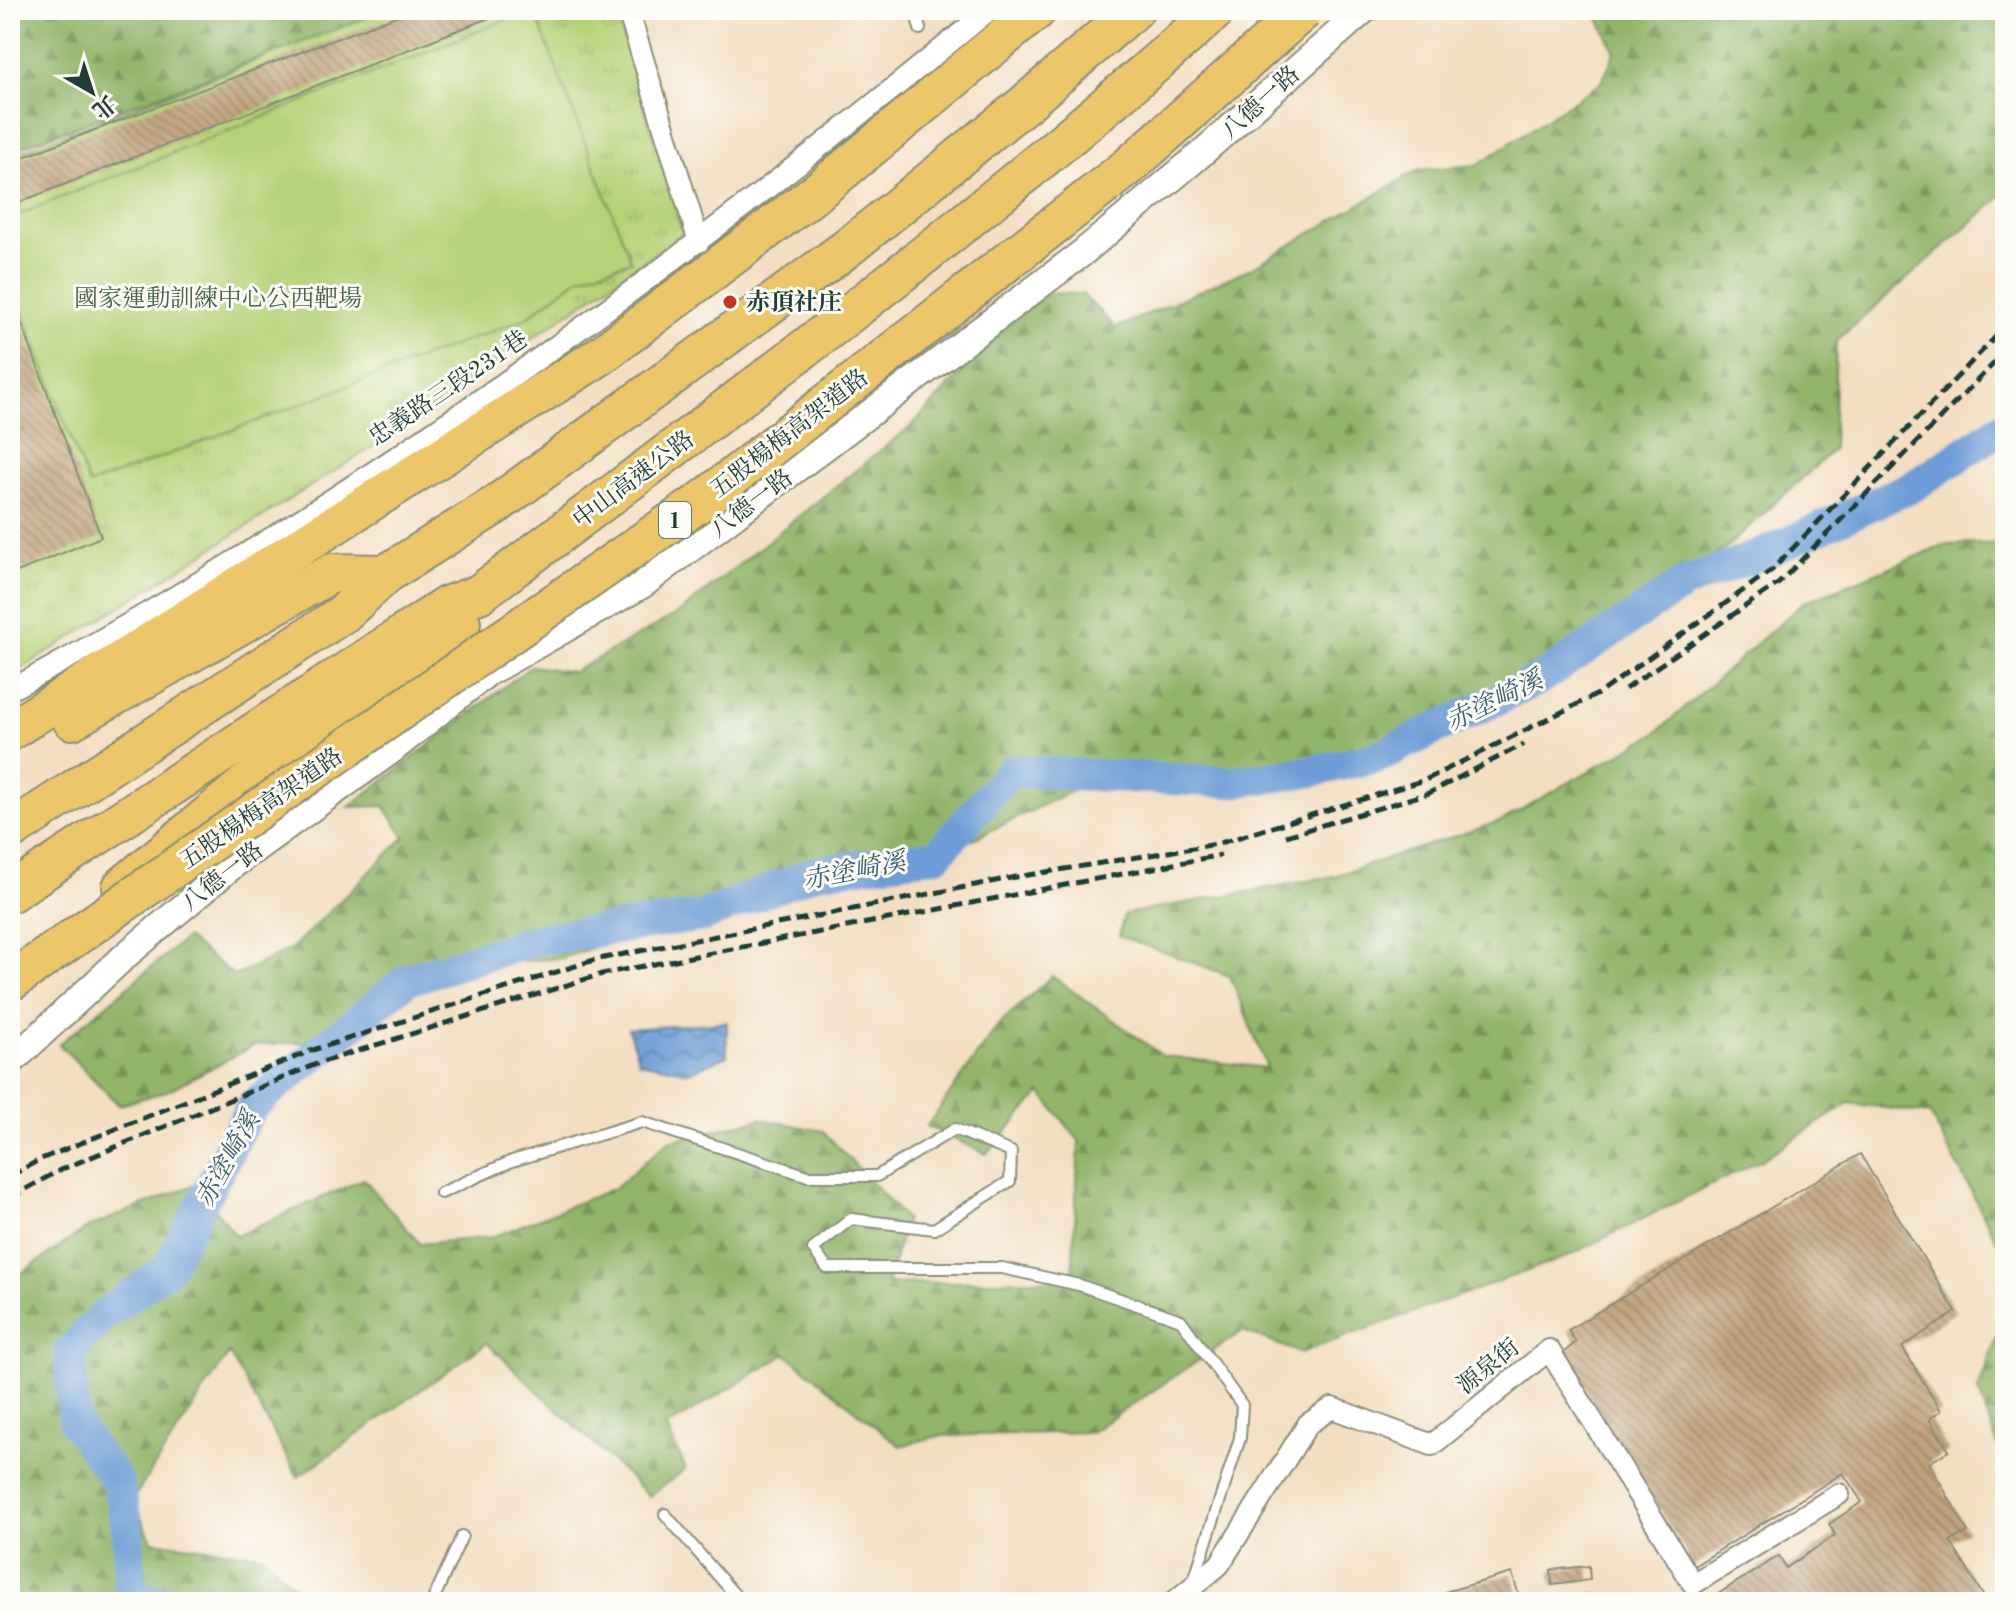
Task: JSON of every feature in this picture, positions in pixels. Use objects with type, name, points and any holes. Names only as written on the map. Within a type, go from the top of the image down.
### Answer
[{"type":"highway","points":[[10,731],[600,356],[818,191],[1037,10]]},
{"type":"highway","points":[[10,831],[344,613],[386,574],[497,504],[846,249],[1025,104],[1134,10]]},
{"type":"highway","name":"中山高速公路","points":[[10,893],[446,606],[479,594],[753,389],[1001,190],[1216,10]]},
{"type":"highway","name":"五股楊梅高架道路","points":[[10,985],[706,498],[1128,167],[1304,10]]},
{"type":"highway","points":[[10,747],[67,723],[332,573],[386,574]]},
{"type":"highway","points":[[10,985],[278,757],[458,628],[479,594]]},
{"type":"street","points":[[628,10],[699,242]]},
{"type":"street","name":"忠義路三段231巷","points":[[10,690],[109,637],[403,451],[699,242],[989,10]]},
{"type":"street","name":"八德一路","points":[[10,1063],[126,955],[233,865],[392,750],[509,659],[642,585],[874,410],[1092,245],[1364,10]]},
{"type":"street","name":"源泉街","points":[[1183,1596],[1219,1565],[1308,1424],[1332,1408],[1432,1445],[1549,1350],[1693,1584],[1839,1494]]},
{"type":"lane","points":[[915,10],[920,29]]},
{"type":"lane","points":[[441,1193],[512,1161],[642,1122],[808,1176],[877,1176],[955,1129],[1011,1152],[1010,1181],[934,1229],[851,1219],[813,1249],[827,1268],[1002,1268],[1079,1285],[1181,1320],[1242,1405],[1240,1438],[1183,1596]]},
{"type":"lane","points":[[665,1514],[741,1602]]},
{"type":"lane","points":[[432,1602],[462,1536]]},
{"type":"green space","points":[[10,10],[380,10],[380,13],[10,151]]},
{"type":"green space","name":"國家運動訓練中心公西靶場","points":[[386,10],[615,10],[683,234],[393,434],[10,676],[10,156]]},
{"type":"green space","name":"國家運動訓練中心公西靶場","points":[[534,10],[631,261],[580,277],[526,318],[89,485],[10,279],[10,218]]},
{"type":"green space","points":[[1595,10],[2005,10],[2005,193],[1836,341],[1833,450],[1727,547],[1523,679],[1320,773],[1090,782],[961,845],[716,905],[563,958],[412,969],[341,1040],[255,1045],[167,1091],[119,1105],[59,1044],[186,938],[235,976],[292,948],[405,837],[384,806],[349,807],[531,666],[573,672],[680,612],[912,425],[1015,317],[1050,293],[1082,294],[1116,328],[1251,268],[1418,170],[1477,165],[1602,82],[1615,52]]},
{"type":"green space","points":[[2005,543],[2005,1256],[1930,1114],[1849,1103],[1760,1161],[1564,1258],[1300,1353],[1243,1331],[1091,1432],[939,1436],[900,1446],[786,1354],[666,1427],[686,1469],[649,1496],[487,1343],[298,1477],[229,1353],[133,1499],[152,1541],[263,1555],[310,1602],[10,1602],[10,1422],[18,1405],[10,1382],[10,1281],[87,1228],[196,1184],[236,1236],[364,1179],[420,1244],[492,1237],[615,1188],[669,1141],[761,1119],[823,1131],[906,1219],[887,1284],[1072,1279],[1079,1141],[1041,1093],[986,1154],[927,1126],[999,1024],[1052,976],[1163,1056],[1267,1068],[1230,976],[1119,936],[1124,914],[1334,876],[1501,821],[1656,733],[1804,602],[1945,545]]},
{"type":"green space","points":[[2005,1312],[2005,1466],[1978,1390]]},
{"type":"water","points":[[727,1022],[727,1056],[689,1072],[639,1062],[628,1029]]},
{"type":"building","points":[[412,10],[509,10],[12,205],[10,162]]},
{"type":"building","points":[[10,292],[101,537],[10,575]]},
{"type":"building","points":[[1860,1154],[1956,1312],[1902,1347],[1941,1411],[1929,1419],[1949,1451],[1929,1463],[1968,1532],[1950,1541],[1987,1602],[1705,1602],[1779,1556],[1786,1568],[1835,1535],[1829,1524],[1862,1502],[1843,1473],[1694,1566],[1563,1353],[1576,1342],[1568,1330]]},
{"type":"building","points":[[1589,1566],[1590,1580],[1552,1585],[1551,1570]]},
{"type":"building","points":[[1512,1573],[1521,1602],[1447,1602],[1445,1592]]},
{"type":"building","points":[[1592,1594],[1592,1602],[1553,1602],[1552,1597]]},
{"type":"waterway","name":"赤塗崎溪","points":[[177,1602],[149,1601],[130,1588],[128,1532],[118,1483],[74,1422],[70,1351],[105,1314],[168,1268],[252,1106],[407,980],[535,940],[703,916],[816,872],[937,855],[1011,771],[1231,782],[1309,772],[1377,757],[1540,679],[1685,583],[1765,553],[1915,485],[2005,426]]},
{"type":"railway","points":[[10,1176],[41,1159],[313,1050],[594,960],[1016,877],[1217,844],[1425,780],[1598,694],[1772,570],[2005,327]]},
{"type":"railway","points":[[1625,689],[1779,583],[2005,352]]},
{"type":"railway","points":[[1286,836],[1429,793],[1524,744]]},
{"type":"railway","points":[[10,1198],[60,1170],[319,1063],[602,974],[1221,855]]},
{"type":"place","name":"赤頂社庄","points":[[730,302]]}]
